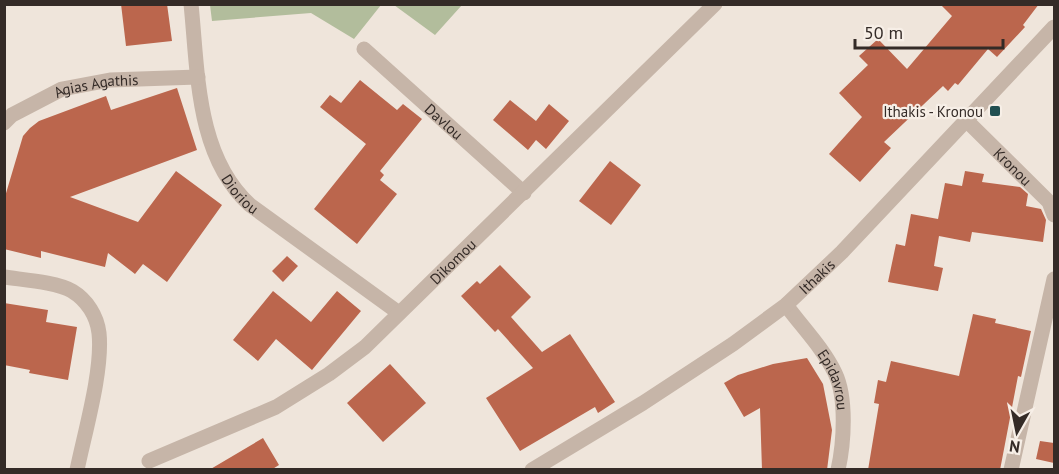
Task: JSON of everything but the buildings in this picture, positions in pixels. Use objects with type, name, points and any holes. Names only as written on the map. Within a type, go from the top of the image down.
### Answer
[{"type":"street","name":"Dioriou","points":[[191,4],[198,77],[206,124],[213,150],[236,192],[250,205],[399,313]]},
{"type":"street","name":"Dikomou","points":[[149,461],[276,407],[329,374],[365,347],[715,4]]},
{"type":"street","name":"Ithakis","points":[[532,470],[653,396],[733,344],[786,305],[842,252],[1054,27]]},
{"type":"street","name":"Davlou","points":[[364,49],[524,193]]},
{"type":"street","name":"Agias Agathis","points":[[4,123],[12,115],[62,89],[110,80],[198,77]]},
{"type":"street","name":"Kronou","points":[[966,120],[1049,202],[1054,215]]},
{"type":"street","points":[[4,277],[58,286],[72,291],[84,300],[93,312],[99,331],[97,371],[77,470]]},
{"type":"street","points":[[1011,470],[1054,279]]},
{"type":"street","name":"Epidavrou","points":[[786,305],[836,374],[842,404],[842,452],[838,470]]},
{"type":"green space","points":[[210,4],[381,5],[354,39],[311,13],[212,21]]},
{"type":"green space","points":[[394,5],[462,5],[435,35]]},
{"type":"place","name":"Ithakis - Kronou","points":[[995,111]]}]
